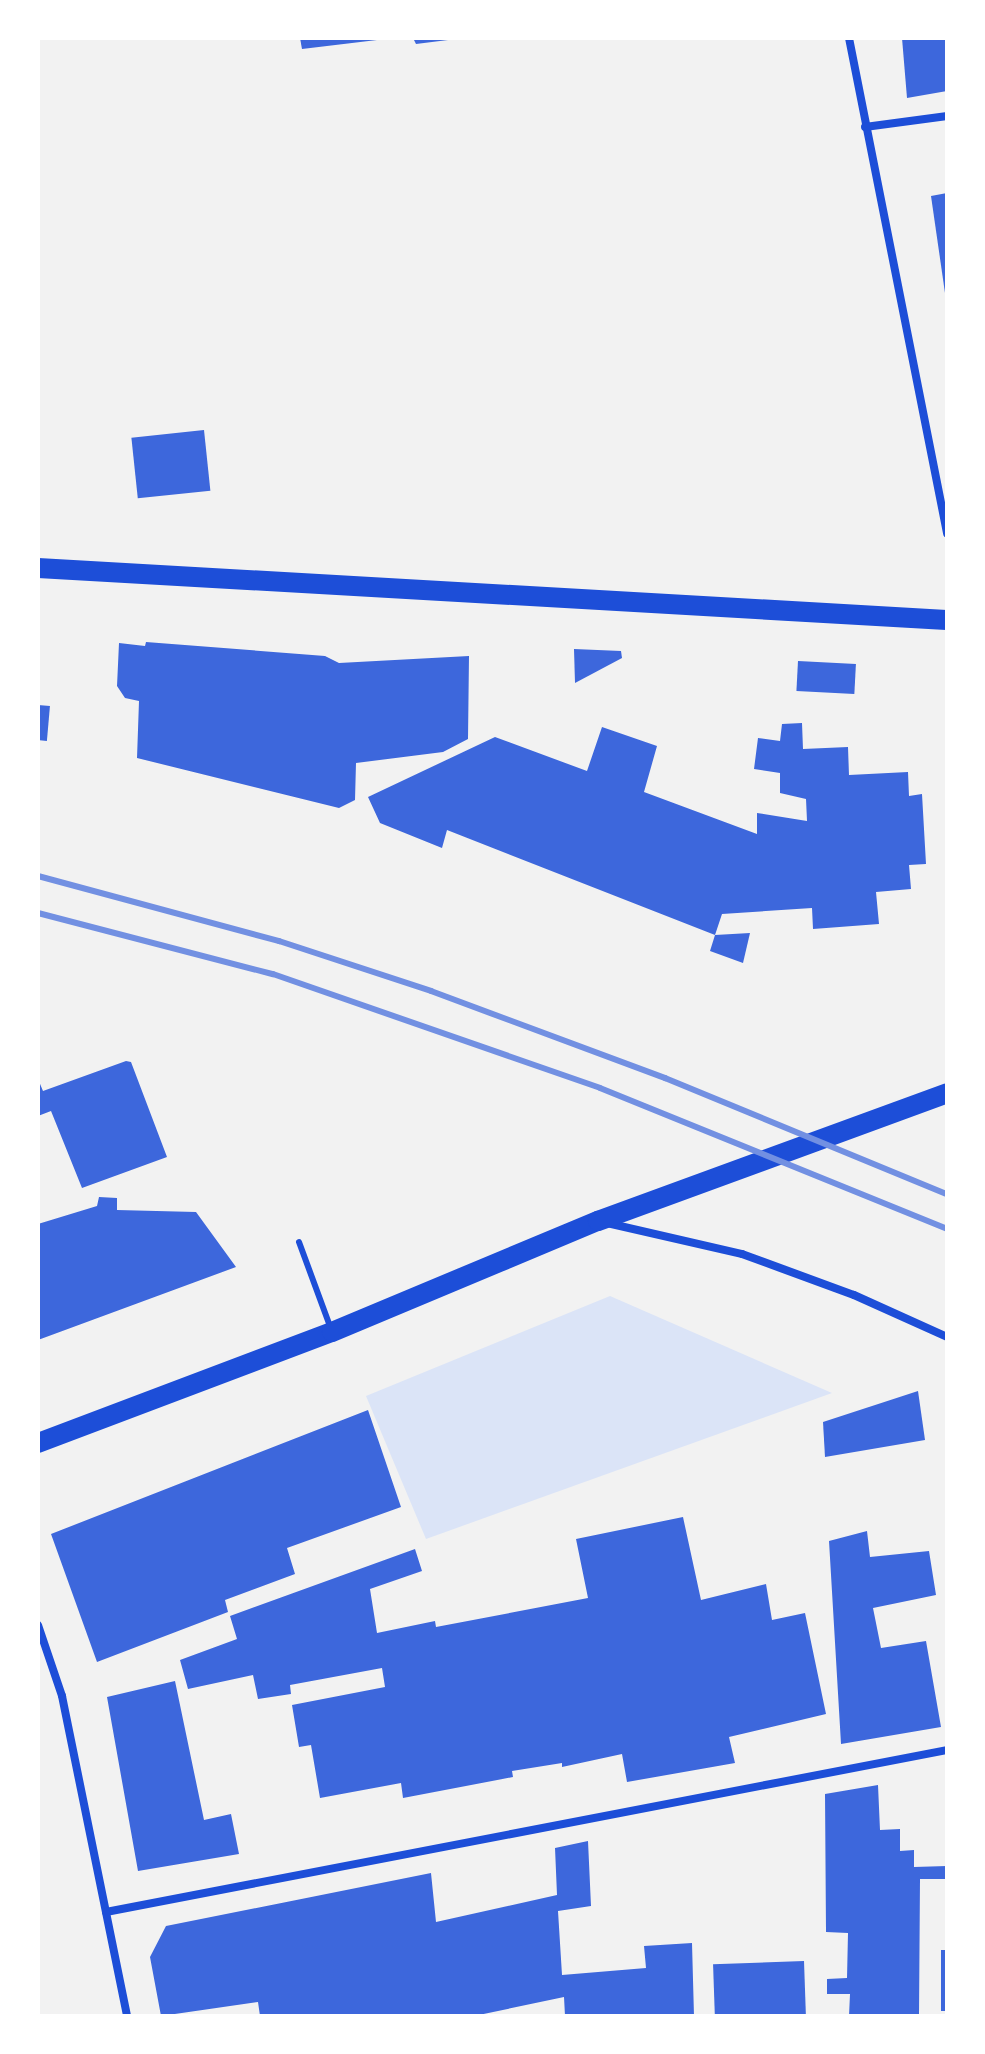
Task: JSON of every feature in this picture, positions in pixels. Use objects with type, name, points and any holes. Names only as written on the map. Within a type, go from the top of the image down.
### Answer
[{"type":"main road","points":[[38,568],[947,620]]},
{"type":"main road","points":[[38,1443],[332,1332],[598,1221],[947,1093]]},
{"type":"street","points":[[849,38],[947,533]]},
{"type":"street","points":[[865,127],[947,116]]},
{"type":"street","points":[[598,1221],[742,1254],[854,1295],[947,1337]]},
{"type":"street","points":[[38,1625],[62,1696],[127,2016]]},
{"type":"street","points":[[106,1912],[947,1750]]},
{"type":"lane","points":[[299,1242],[332,1332]]},
{"type":"shaded area","points":[[610,1296],[832,1393],[426,1539],[366,1396]]},
{"type":"building","points":[[300,38],[377,38],[377,40],[302,49]]},
{"type":"building","points":[[413,38],[448,38],[448,40],[416,44]]},
{"type":"building","points":[[902,38],[947,38],[947,91],[907,98]]},
{"type":"building","points":[[947,193],[947,293],[945,293],[931,196]]},
{"type":"building","points":[[204,430],[210,491],[138,498],[131,438]]},
{"type":"building","points":[[146,642],[325,656],[339,663],[469,656],[468,739],[443,752],[356,763],[355,800],[339,808],[137,758],[139,701],[125,698],[117,686],[119,643],[145,646]]},
{"type":"building","points":[[574,649],[621,651],[622,658],[575,683]]},
{"type":"building","points":[[798,661],[856,664],[854,694],[796,691]]},
{"type":"building","points":[[38,705],[50,706],[47,741],[38,740]]},
{"type":"building","points":[[802,723],[803,749],[848,747],[849,775],[908,772],[909,796],[922,794],[926,864],[909,865],[911,889],[876,892],[879,924],[813,929],[812,908],[722,914],[715,935],[447,830],[442,848],[380,823],[368,797],[495,737],[587,771],[602,727],[657,746],[644,792],[757,834],[757,813],[807,821],[806,799],[780,793],[780,773],[754,769],[758,738],[780,741],[782,724]]},
{"type":"building","points":[[750,933],[743,963],[710,951],[715,935]]},
{"type":"building","points":[[126,1061],[131,1062],[167,1157],[82,1188],[51,1111],[38,1116],[38,1079],[43,1091]]},
{"type":"building","points":[[99,1197],[117,1198],[117,1210],[196,1212],[236,1267],[38,1340],[38,1224],[97,1206]]},
{"type":"building","points":[[918,1391],[925,1440],[825,1457],[823,1422]]},
{"type":"building","points":[[368,1410],[401,1507],[287,1548],[295,1574],[225,1600],[228,1612],[97,1662],[51,1534]]},
{"type":"building","points":[[683,1517],[701,1600],[766,1584],[772,1620],[805,1613],[826,1714],[729,1737],[735,1763],[627,1782],[622,1754],[562,1767],[562,1763],[512,1771],[513,1777],[403,1798],[401,1783],[320,1798],[311,1745],[299,1747],[292,1705],[385,1687],[382,1668],[290,1685],[291,1694],[258,1699],[253,1675],[188,1689],[180,1660],[237,1639],[230,1616],[415,1549],[422,1571],[370,1589],[377,1633],[435,1621],[436,1627],[588,1598],[576,1539]]},
{"type":"building","points":[[867,1531],[870,1557],[929,1551],[936,1595],[873,1608],[881,1648],[926,1641],[941,1727],[841,1744],[829,1541]]},
{"type":"building","points":[[175,1681],[204,1820],[231,1814],[239,1854],[138,1871],[107,1697]]},
{"type":"building","points":[[878,1785],[880,1830],[900,1829],[900,1851],[914,1850],[914,1867],[947,1866],[947,1879],[920,1879],[919,2016],[849,2016],[850,1994],[827,1994],[827,1979],[847,1978],[848,1933],[826,1932],[825,1794]]},
{"type":"building","points":[[588,1841],[591,1906],[558,1911],[562,1975],[646,1968],[644,1946],[692,1943],[694,2016],[565,2016],[564,1997],[474,2016],[260,2016],[258,2002],[161,2016],[150,1957],[166,1926],[431,1873],[436,1922],[557,1895],[555,1848]]},
{"type":"building","points":[[941,1950],[947,1950],[947,2011],[941,2011]]},
{"type":"building","points":[[804,1961],[806,2016],[715,2016],[713,1964]]},
{"type":"railway","points":[[38,876],[279,941],[431,991],[665,1078],[947,1194]]},
{"type":"railway","points":[[38,913],[273,974],[600,1088],[947,1229]]}]
